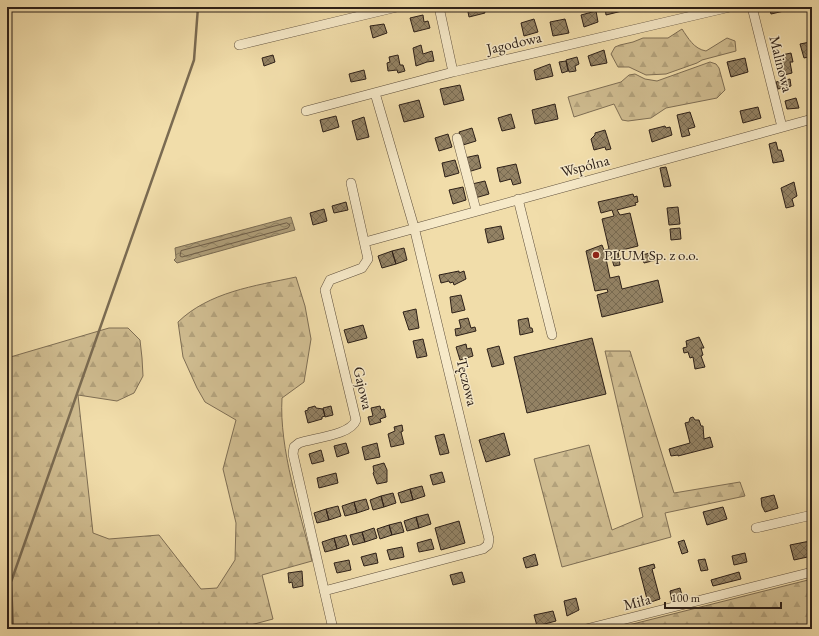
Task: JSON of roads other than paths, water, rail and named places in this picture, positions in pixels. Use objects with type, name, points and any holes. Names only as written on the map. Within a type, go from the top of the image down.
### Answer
[{"type":"street","points":[[239,45],[397,7]]},
{"type":"street","points":[[438,7],[453,72]]},
{"type":"street","name":"Jagodowa","points":[[306,111],[453,72],[730,7]]},
{"type":"street","name":"Malinowa","points":[[752,7],[782,127]]},
{"type":"street","name":"Tęczowa","points":[[324,591],[483,549],[488,545],[490,539],[414,227],[375,93]]},
{"type":"street","name":"Wspólna","points":[[365,242],[414,227],[812,119]]},
{"type":"street","points":[[457,138],[476,210]]},
{"type":"street","name":"Gajowa","points":[[333,629],[293,451],[299,443],[348,430],[355,424],[356,416],[325,290],[330,280],[365,266],[368,256],[351,183]]},
{"type":"street","points":[[518,199],[552,335]]},
{"type":"street","points":[[756,528],[812,514]]},
{"type":"street","name":"Miła","points":[[586,629],[812,572]]},
{"type":"water","points":[[291,217],[295,230],[177,263],[174,260],[176,258],[175,248]]},
{"type":"waterway","points":[[13,629],[11,582],[194,60],[198,7]]},
{"type":"place","name":"PLUM Sp. z o.o.","points":[[596,255]]}]
